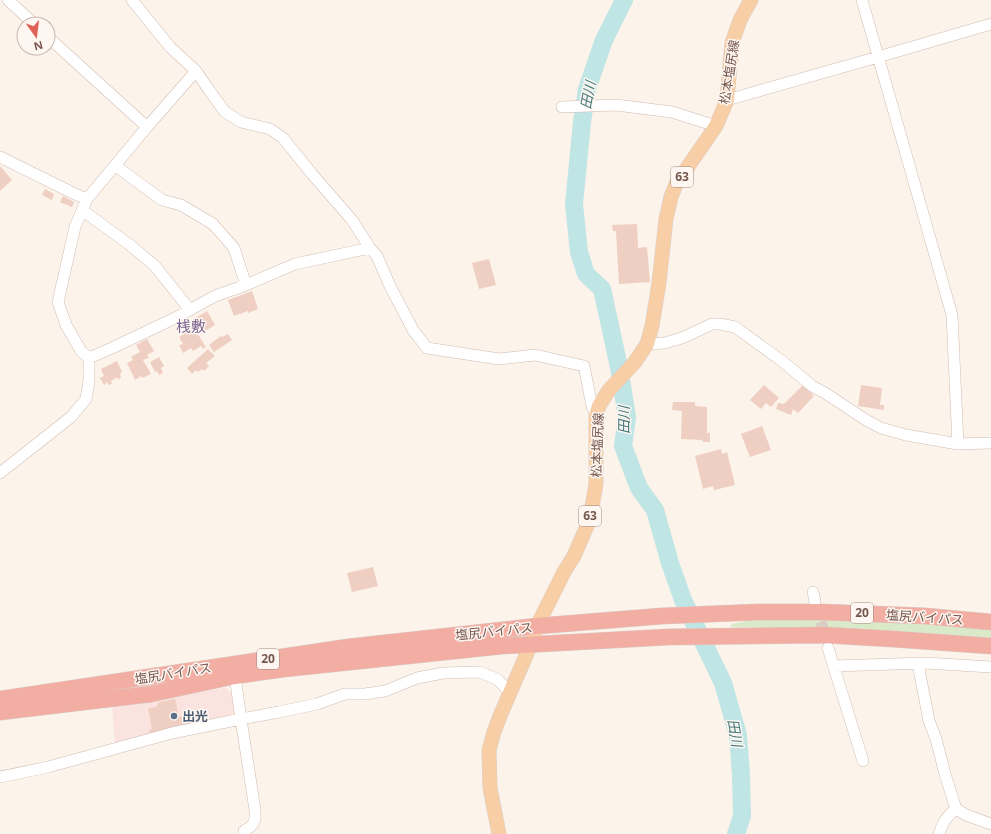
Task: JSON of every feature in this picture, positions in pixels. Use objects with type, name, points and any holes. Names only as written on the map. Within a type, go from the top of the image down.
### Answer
[{"type":"highway","name":"塩尻バイパス","points":[[0,699],[348,647],[537,626],[662,616],[767,612],[925,616],[991,622]]},
{"type":"highway","name":"塩尻バイパス","points":[[0,712],[152,694],[235,676],[284,669],[531,644],[668,637],[826,635],[991,646]]},
{"type":"main road","name":"松本塩尻線","points":[[499,834],[490,788],[489,750],[500,716],[511,693],[537,626],[583,537],[591,513],[596,484],[596,416],[598,406],[609,390],[635,362],[647,344],[652,326],[659,283],[666,219],[671,197],[676,184],[716,126],[727,100],[732,44],[740,20],[751,0]]},
{"type":"street","points":[[8,0],[25,16]]},
{"type":"street","points":[[132,0],[170,47],[196,71],[225,112],[241,122],[270,129],[283,138],[352,220],[377,256],[390,286],[413,330],[427,348],[500,359],[535,355],[584,366],[592,406],[596,416]]},
{"type":"street","points":[[862,0],[952,315],[958,444]]},
{"type":"street","points":[[727,100],[991,24]]},
{"type":"street","points":[[56,44],[147,127]]},
{"type":"street","points":[[0,473],[71,417],[86,399],[89,381],[89,358],[81,351],[66,325],[58,302],[75,227],[87,199],[196,71]]},
{"type":"street","points":[[566,107],[612,105],[672,112],[716,126]]},
{"type":"street","points":[[0,157],[87,199]]},
{"type":"street","points":[[116,164],[120,169],[162,200],[181,205],[213,224],[234,248],[246,285]]},
{"type":"street","points":[[82,210],[130,245],[155,266],[190,310]]},
{"type":"street","points":[[89,358],[119,345],[215,296],[246,285],[295,264],[370,248]]},
{"type":"street","points":[[647,344],[665,344],[712,324],[735,327],[782,361],[812,386],[881,428],[906,435],[958,444],[991,443]]},
{"type":"street","points":[[828,648],[863,761]]},
{"type":"street","points":[[834,666],[918,664],[991,667]]},
{"type":"street","points":[[918,664],[928,721],[936,739],[956,809],[966,815],[991,824]]},
{"type":"street","points":[[0,777],[48,766],[172,733],[317,704],[345,694],[365,694],[385,691],[417,678],[443,673],[479,672],[497,679],[511,693]]},
{"type":"street","points":[[235,676],[256,819],[252,826],[244,831],[244,834]]},
{"type":"street","points":[[939,834],[948,816],[956,809]]},
{"type":"shaded area","name":"出光","points":[[226,688],[233,694],[236,714],[234,719],[115,746],[112,703]]},
{"type":"green space","points":[[812,618],[991,627],[991,638],[869,630],[731,627],[731,624],[758,619]]},
{"type":"building","points":[[0,166],[12,180],[0,191]]},
{"type":"building","points":[[45,189],[54,194],[52,200],[42,195]]},
{"type":"building","points":[[63,196],[74,202],[72,207],[60,202]]},
{"type":"building","points":[[637,224],[638,248],[647,247],[650,282],[619,284],[616,231],[613,231],[612,225]]},
{"type":"building","points":[[489,259],[496,285],[479,289],[472,263]]},
{"type":"building","points":[[252,291],[258,309],[234,316],[228,300]]},
{"type":"building","points":[[207,311],[215,325],[200,334],[192,320]]},
{"type":"building","points":[[194,328],[206,347],[203,349],[201,346],[193,351],[191,348],[183,353],[179,345],[183,344],[179,337]]},
{"type":"building","points":[[228,334],[232,340],[214,352],[209,345],[221,336],[222,337]]},
{"type":"building","points":[[147,339],[154,351],[147,355],[149,358],[143,360],[151,374],[142,378],[141,376],[135,380],[127,363],[133,360],[131,357],[140,352],[136,345]]},
{"type":"building","points":[[208,349],[215,356],[206,363],[209,366],[204,371],[202,369],[198,372],[196,370],[192,374],[187,368]]},
{"type":"building","points":[[159,357],[164,366],[161,368],[163,373],[159,375],[157,371],[155,372],[150,362]]},
{"type":"building","points":[[117,361],[122,372],[120,374],[121,377],[118,380],[117,377],[111,381],[112,384],[109,385],[107,382],[104,385],[100,378],[104,376],[101,369]]},
{"type":"building","points":[[764,385],[779,398],[771,407],[766,403],[761,409],[750,400]]},
{"type":"building","points":[[803,385],[814,396],[798,413],[793,409],[791,415],[776,409],[778,403],[784,404]]},
{"type":"building","points":[[861,385],[882,388],[880,405],[884,405],[884,410],[858,406]]},
{"type":"building","points":[[673,402],[695,402],[695,406],[707,407],[707,433],[710,433],[710,442],[681,439],[682,411],[672,410]]},
{"type":"building","points":[[762,426],[771,450],[750,457],[741,434]]},
{"type":"building","points":[[721,449],[722,454],[727,452],[735,485],[714,490],[713,486],[703,489],[695,456]]},
{"type":"building","points":[[373,567],[378,586],[352,592],[347,573]]},
{"type":"building","points":[[175,699],[179,717],[198,714],[200,726],[149,735],[149,730],[152,729],[148,708],[156,707],[159,702]]},
{"type":"waterway","name":"田川","points":[[624,0],[604,40],[587,89],[582,122],[574,204],[579,252],[586,274],[602,289],[619,367],[627,417],[623,446],[639,488],[655,510],[670,563],[683,600],[723,683],[738,735],[742,816],[736,834]]},
{"type":"tunnel","points":[[816,606],[827,641]]},
{"type":"place","name":"出光","points":[[174,716]]},
{"type":"district","name":"桟敷","points":[[191,327]]}]
